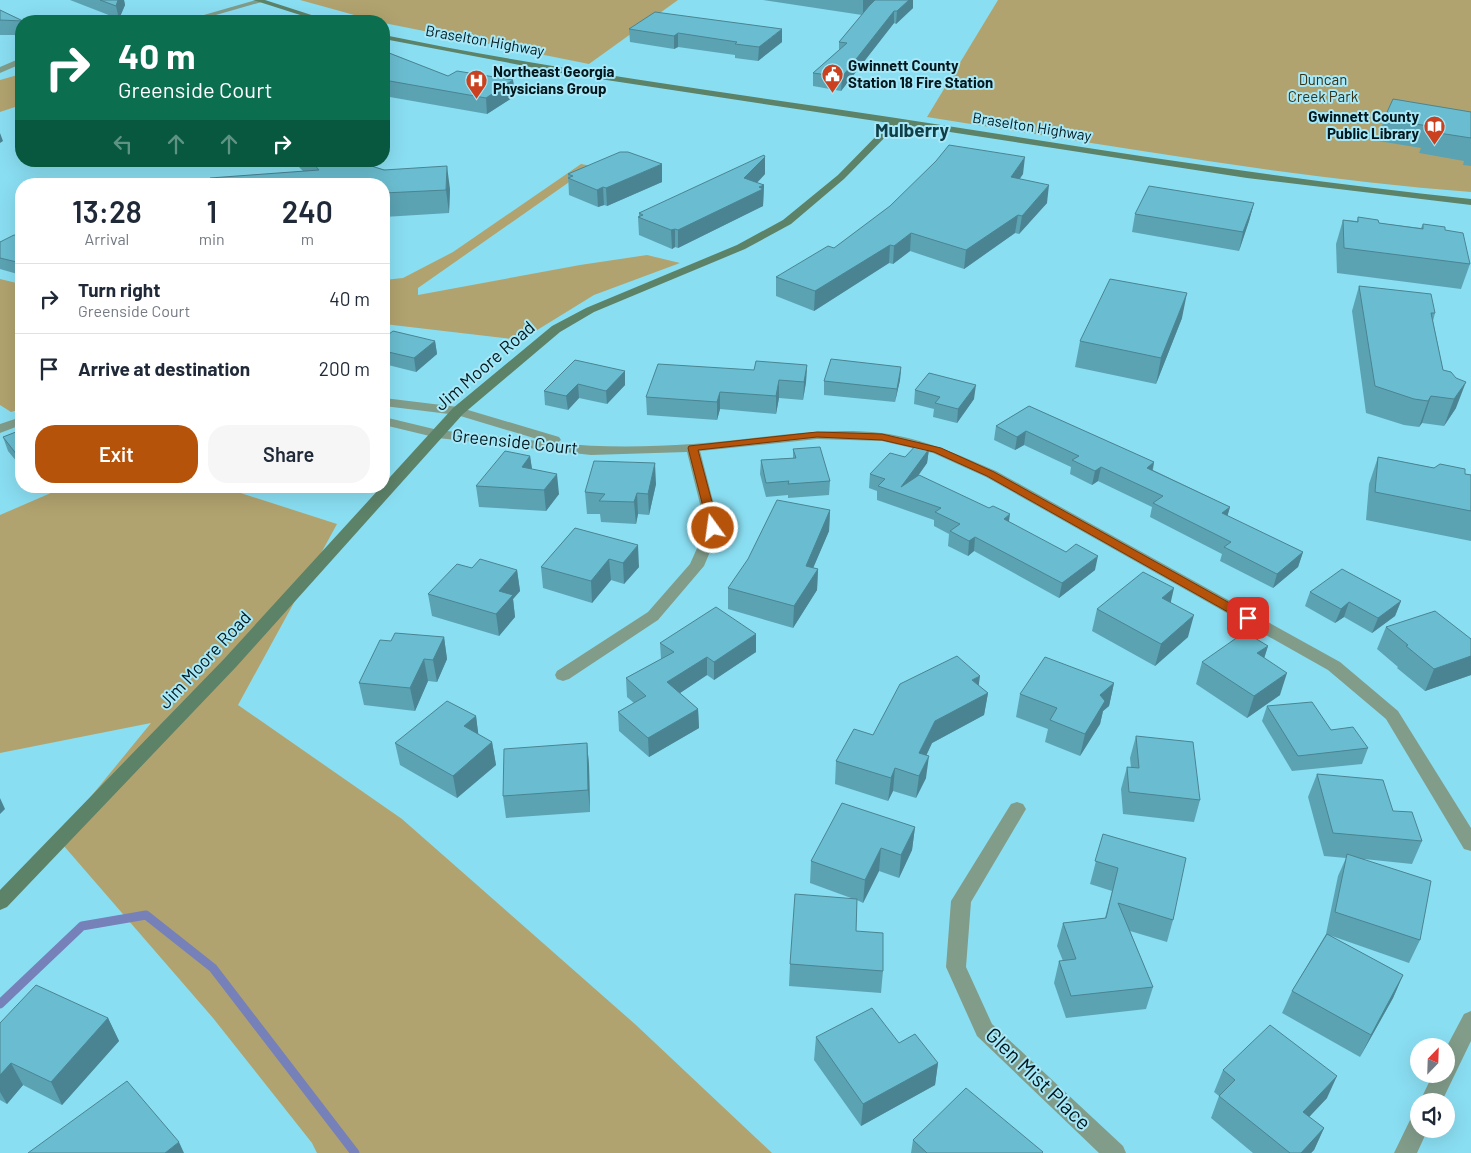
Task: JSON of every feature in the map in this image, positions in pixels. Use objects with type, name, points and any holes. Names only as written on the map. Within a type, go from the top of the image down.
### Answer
[{"type":"main road","points":[[259,1],[306,15]]},
{"type":"main road","name":"Braselton Highway","points":[[390,38],[453,52],[1254,176],[1404,196],[1471,202]]},
{"type":"main road","name":"Jim Moore Road","points":[[390,487],[458,411],[556,329],[590,310],[741,247],[787,222],[841,177],[896,121]]},
{"type":"main road","name":"Jim Moore Road","points":[[0,902],[230,662],[384,493]]},
{"type":"street","points":[[209,15],[259,1]]},
{"type":"street","points":[[0,72],[15,64]]},
{"type":"street","points":[[0,72],[15,71]]},
{"type":"street","name":"Greenside Court","points":[[390,403],[458,411],[591,451]]},
{"type":"street","name":"Greenside Court","points":[[390,422],[438,434],[591,451],[693,448],[817,434],[882,437],[937,450],[991,474],[1334,666],[1392,715],[1471,844]]},
{"type":"street","points":[[0,429],[15,423]]},
{"type":"street","points":[[563,675],[653,616],[697,566],[713,528],[693,448]]},
{"type":"street","name":"Glen Mist Place","points":[[1017,809],[961,901],[956,967],[984,1030],[1115,1153]]},
{"type":"street","points":[[1455,1052],[1471,1020]]},
{"type":"street","points":[[1405,1153],[1412,1138]]},
{"type":"green space","points":[[300,0],[678,0],[589,64],[390,24],[390,15],[354,15]]},
{"type":"green space","name":"Duncan Creek Park","points":[[998,0],[1471,0],[1471,192],[1267,170],[927,117]]},
{"type":"green space","points":[[15,76],[15,107],[0,112],[0,80]]},
{"type":"green space","points":[[581,164],[592,166],[418,288],[418,295],[580,265],[647,255],[680,263],[594,295],[521,340],[390,325],[390,279],[403,278],[453,252]]},
{"type":"green space","points":[[0,279],[15,283],[15,411],[11,412],[0,405]]},
{"type":"green space","points":[[51,493],[241,493],[337,524],[238,705],[402,819],[636,1025],[772,1153],[317,1153],[312,1143],[213,1018],[57,838],[151,723],[0,753],[0,515]]},
{"type":"building","points":[[100,0],[118,0],[116,6]]},
{"type":"building","points":[[875,0],[909,0],[897,11],[894,11],[842,77],[813,73],[847,43],[839,42]]},
{"type":"building","points":[[0,10],[15,17],[15,21],[0,20]]},
{"type":"building","points":[[655,12],[782,29],[759,47],[678,33],[674,36],[629,29]]},
{"type":"building","points":[[390,53],[448,76],[457,71],[513,80],[486,98],[390,81]]},
{"type":"building","points":[[1393,99],[1471,112],[1471,138],[1426,131],[1428,126],[1384,119]]},
{"type":"building","points":[[949,145],[1025,157],[1011,177],[1049,185],[1022,216],[1018,215],[966,250],[911,233],[894,246],[890,245],[815,291],[776,277],[828,246],[834,248],[890,206],[936,161]]},
{"type":"building","points":[[620,152],[628,152],[662,164],[597,190],[568,178],[573,176],[568,174]]},
{"type":"building","points":[[764,155],[765,157],[744,178],[764,185],[759,187],[763,189],[678,230],[671,230],[638,217],[643,215],[639,213]]},
{"type":"building","points":[[447,166],[446,190],[390,193],[390,178],[210,178],[319,170],[316,167],[374,167],[384,170]]},
{"type":"building","points":[[1149,186],[1254,203],[1243,232],[1135,214]]},
{"type":"building","points":[[1358,217],[1378,220],[1379,223],[1423,229],[1423,224],[1445,227],[1445,230],[1463,233],[1470,264],[1344,248],[1343,220],[1358,222]]},
{"type":"building","points":[[15,235],[15,262],[0,258],[0,242]]},
{"type":"building","points":[[1110,279],[1187,293],[1161,358],[1080,341]]},
{"type":"building","points":[[1359,286],[1431,294],[1435,313],[1431,313],[1443,370],[1451,372],[1456,378],[1466,382],[1454,399],[1431,396],[1428,401],[1414,399],[1375,386]]},
{"type":"building","points":[[393,331],[435,341],[414,358],[390,352],[390,333]]},
{"type":"building","points":[[831,359],[901,367],[897,389],[824,381]]},
{"type":"building","points":[[575,360],[625,371],[606,391],[578,384],[566,396],[544,391]]},
{"type":"building","points":[[756,361],[807,365],[804,382],[779,380],[776,396],[720,392],[717,402],[646,397],[658,364],[754,370]]},
{"type":"building","points":[[929,373],[976,385],[958,409],[935,403],[940,397],[915,390]]},
{"type":"building","points":[[1029,406],[1154,462],[1147,468],[1230,507],[1222,513],[1303,552],[1277,574],[1224,547],[1231,542],[1153,503],[1163,496],[1101,467],[1095,471],[1072,460],[1079,456],[1026,431],[1017,437],[996,426]]},
{"type":"building","points":[[15,432],[15,452],[3,437]]},
{"type":"building","points":[[919,442],[929,449],[901,487],[919,475],[989,508],[993,506],[1010,514],[1004,519],[1066,552],[1076,544],[1098,556],[1062,583],[975,537],[969,541],[950,531],[960,524],[935,512],[941,508],[878,486],[885,479],[870,474],[890,453],[905,457]]},
{"type":"building","points":[[820,447],[830,481],[788,484],[789,481],[766,483],[761,460],[796,458],[793,449]]},
{"type":"building","points":[[505,451],[530,456],[522,467],[557,474],[544,490],[476,486]]},
{"type":"building","points":[[1378,457],[1434,468],[1440,464],[1465,469],[1465,474],[1471,475],[1471,511],[1375,492]]},
{"type":"building","points":[[594,461],[655,463],[648,494],[637,493],[634,502],[599,501],[605,494],[585,492]]},
{"type":"building","points":[[777,500],[830,510],[806,566],[818,569],[794,606],[728,588],[748,559]]},
{"type":"building","points":[[575,528],[638,545],[623,563],[609,559],[591,581],[541,567]]},
{"type":"building","points":[[480,559],[517,570],[499,591],[513,595],[496,614],[428,594],[457,564],[472,568]]},
{"type":"building","points":[[1342,569],[1401,601],[1378,618],[1349,602],[1341,609],[1310,592]]},
{"type":"building","points":[[1143,572],[1174,588],[1162,598],[1194,615],[1161,644],[1097,609]]},
{"type":"building","points":[[716,607],[756,634],[714,662],[707,657],[667,682],[698,709],[648,738],[618,712],[646,696],[626,678],[674,652],[660,643]]},
{"type":"building","points":[[1435,611],[1471,639],[1471,656],[1434,669],[1386,627]]},
{"type":"building","points":[[1245,632],[1268,646],[1257,653],[1287,673],[1254,696],[1202,662]]},
{"type":"building","points":[[395,633],[444,637],[433,660],[424,659],[410,688],[359,683],[380,640],[391,641]]},
{"type":"building","points":[[957,656],[980,676],[972,680],[988,693],[935,721],[919,753],[929,756],[919,776],[895,768],[891,778],[836,761],[854,729],[873,735],[900,684]]},
{"type":"building","points":[[1045,657],[1114,683],[1100,695],[1105,701],[1085,734],[1050,720],[1057,708],[1020,694]]},
{"type":"building","points":[[447,701],[476,716],[464,726],[492,742],[453,776],[395,743]]},
{"type":"building","points":[[1312,702],[1331,730],[1353,727],[1368,748],[1298,756],[1267,706]]},
{"type":"building","points":[[1136,736],[1193,742],[1200,800],[1129,792],[1127,767],[1139,768]]},
{"type":"building","points":[[587,743],[588,790],[503,796],[504,749]]},
{"type":"building","points":[[1317,774],[1383,780],[1393,811],[1412,812],[1422,841],[1333,833]]},
{"type":"building","points":[[842,803],[915,827],[901,855],[881,848],[865,880],[811,861]]},
{"type":"building","points":[[1103,834],[1186,858],[1173,920],[1118,903],[1153,987],[1071,996],[1059,961],[1076,959],[1063,923],[1106,918],[1118,868],[1095,861]]},
{"type":"building","points":[[1347,854],[1431,881],[1420,940],[1335,912]]},
{"type":"building","points":[[795,894],[857,899],[856,931],[883,933],[883,971],[790,964]]},
{"type":"building","points":[[1327,934],[1403,975],[1371,1035],[1292,991]]},
{"type":"building","points":[[36,985],[108,1018],[51,1082],[11,1063],[0,1075],[0,1023]]},
{"type":"building","points":[[872,1008],[899,1043],[915,1034],[938,1063],[863,1104],[816,1037]]},
{"type":"building","points":[[1270,1025],[1337,1076],[1303,1112],[1324,1128],[1301,1153],[1290,1153],[1219,1096],[1235,1080],[1223,1070]]},
{"type":"building","points":[[127,1081],[179,1142],[165,1153],[28,1153]]},
{"type":"building","points":[[966,1088],[1043,1152],[927,1153],[913,1140]]},
{"type":"waterway","points":[[0,1004],[82,926],[146,915],[213,968],[355,1153]]},
{"type":"place","name":"Gwinnett County Station 18 Fire Station","points":[[832,94]]},
{"type":"place","name":"Northeast Georgia Physicians Group","points":[[477,100]]},
{"type":"place","name":"Gwinnett County Public Library","points":[[1435,145]]},
{"type":"district","name":"Mulberry","points":[[912,130]]},
{"type":"route","points":[[713,528],[693,448],[817,434],[882,437],[937,450],[991,474],[1248,618]]}]
